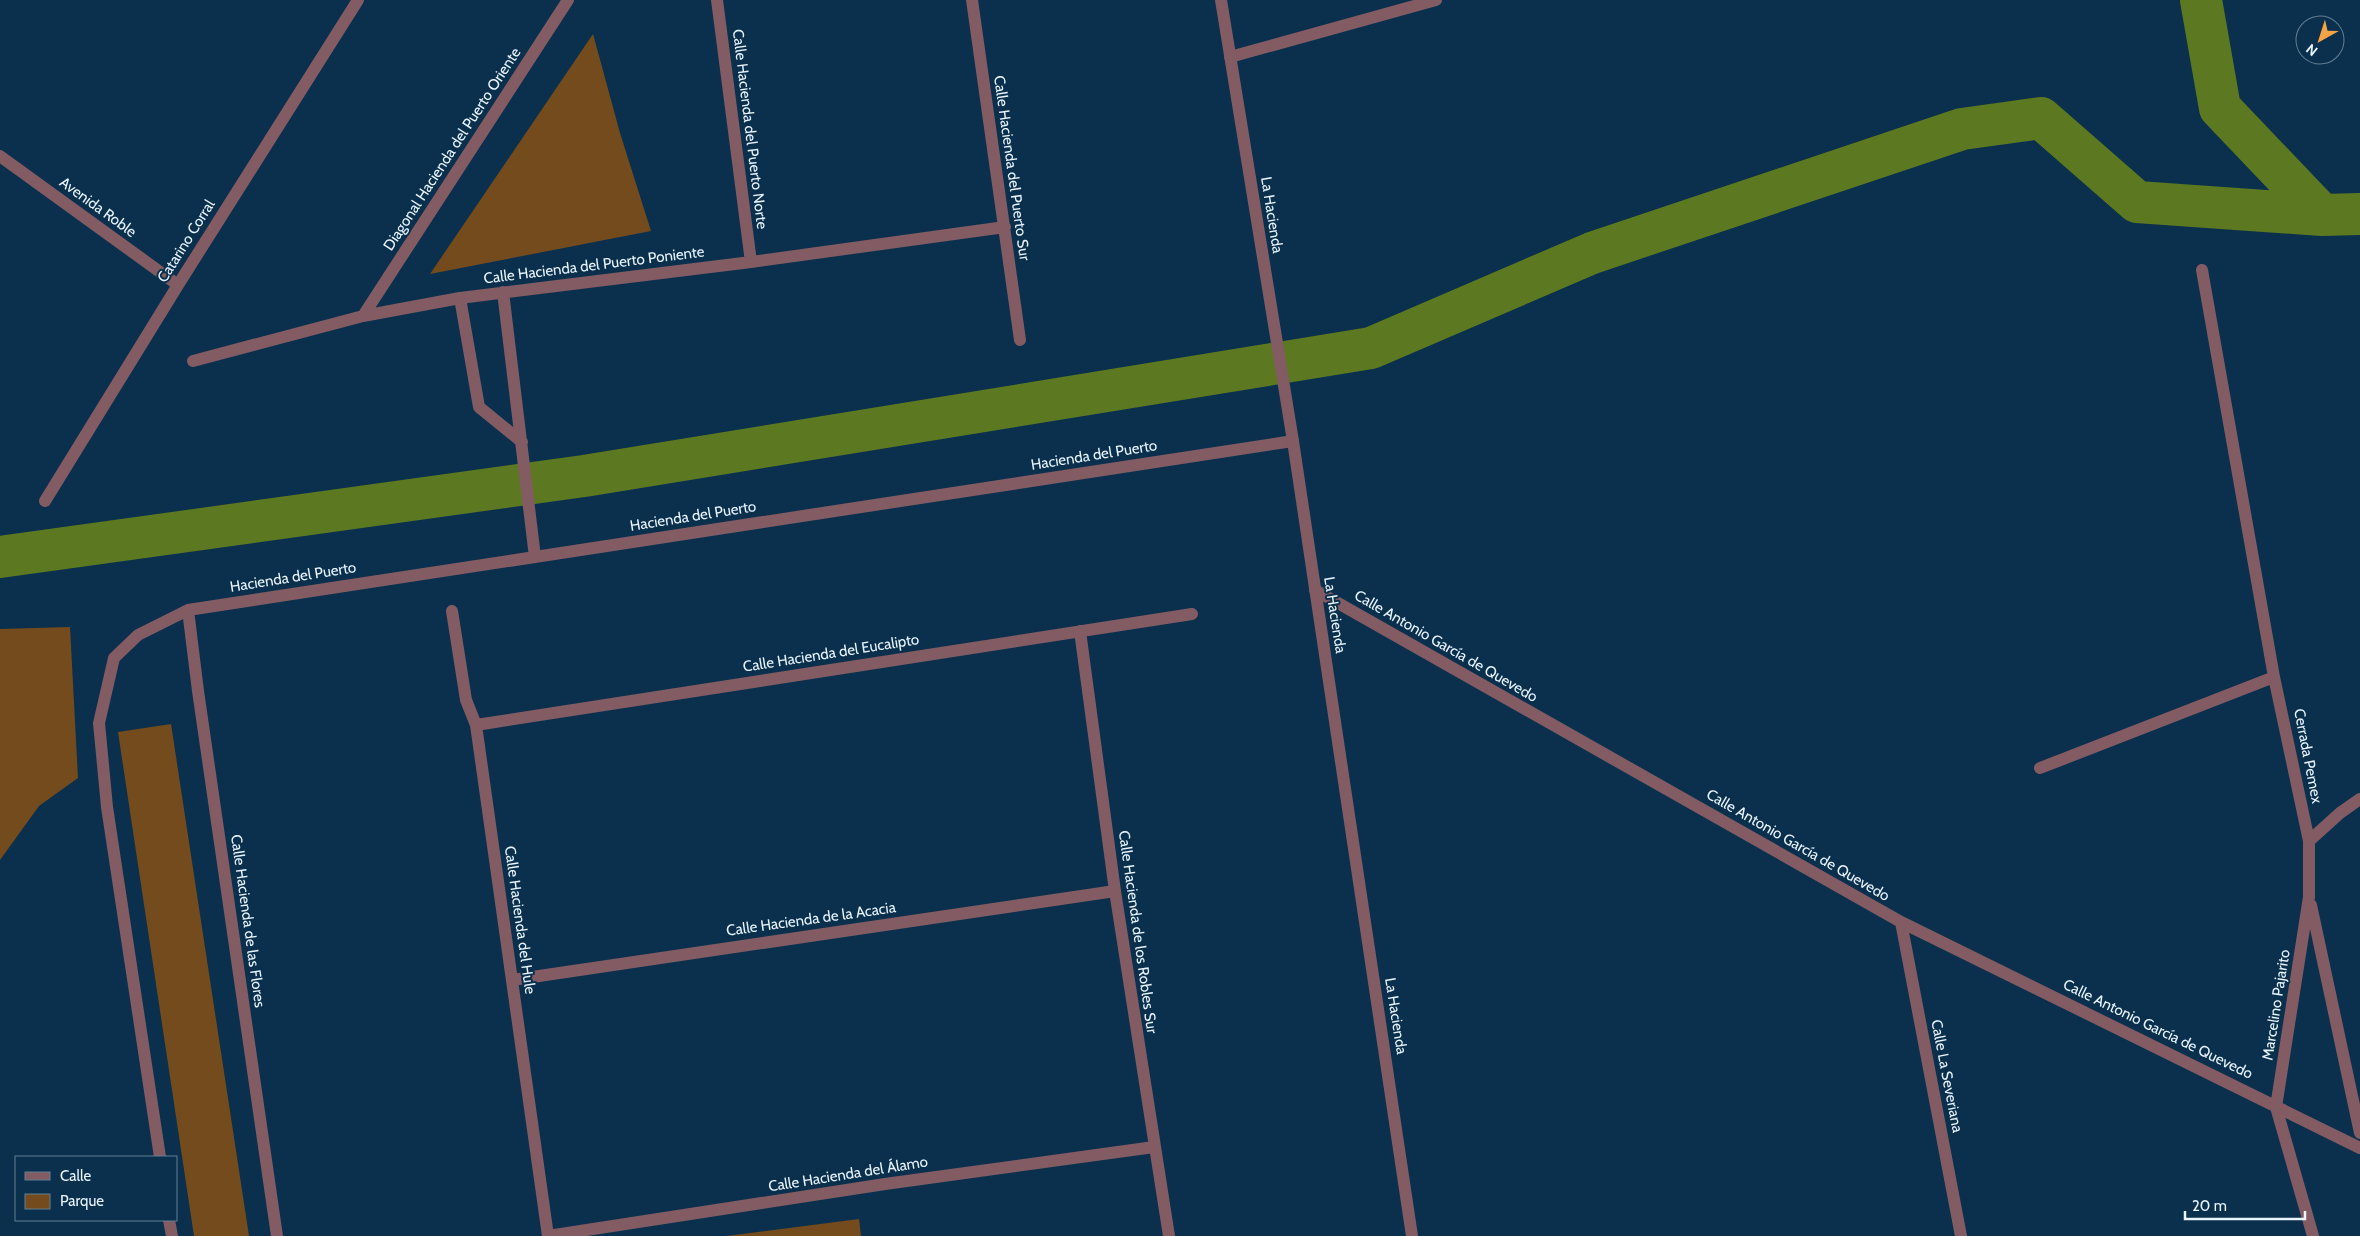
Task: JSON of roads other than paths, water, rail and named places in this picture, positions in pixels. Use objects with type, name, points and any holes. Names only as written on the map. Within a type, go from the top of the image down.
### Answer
[{"type":"street","name":"Catarino Corral","points":[[45,501],[178,285],[358,0]]},
{"type":"street","name":"Diagonal Hacienda del Puerto Oriente","points":[[363,316],[568,0]]},
{"type":"street","name":"Calle Hacienda del Puerto Norte","points":[[717,0],[751,262]]},
{"type":"street","name":"Calle Hacienda del Puerto Sur","points":[[972,0],[1020,340]]},
{"type":"street","name":"La Hacienda","points":[[1221,0],[1292,439],[1412,1236]]},
{"type":"street","points":[[1230,57],[1436,0]]},
{"type":"street","name":"Avenida Roble","points":[[0,156],[178,285]]},
{"type":"street","name":"Calle Hacienda del Puerto Poniente","points":[[193,361],[363,316],[460,298],[751,262],[1005,227]]},
{"type":"street","name":"Cerrada Pemex","points":[[2202,270],[2274,677],[2309,841]]},
{"type":"street","points":[[503,292],[535,557]]},
{"type":"street","points":[[460,298],[479,407],[522,442]]},
{"type":"street","name":"Hacienda del Puerto","points":[[160,1156],[107,807],[99,723],[114,658],[138,635],[188,610],[1292,439]]},
{"type":"street","name":"Calle Antonio García de Quevedo","points":[[1315,590],[1901,922],[2276,1107]]},
{"type":"street","name":"Calle Hacienda de las Flores","points":[[188,610],[199,701],[277,1236]]},
{"type":"street","name":"Calle Hacienda del Hule","points":[[452,611],[466,700],[476,725],[548,1236]]},
{"type":"street","name":"Calle Hacienda del Eucalipto","points":[[476,725],[1192,614]]},
{"type":"street","name":"Calle Hacienda de los Robles Sur","points":[[1080,631],[1115,891],[1168,1236]]},
{"type":"street","points":[[2040,768],[2274,677]]},
{"type":"street","points":[[2309,841],[2340,813],[2360,799]]},
{"type":"street","name":"Marcelino Pajarito","points":[[2309,841],[2309,897],[2276,1107],[2313,1236]]},
{"type":"street","name":"Calle Hacienda de la Acacia","points":[[512,980],[1115,891]]},
{"type":"street","points":[[2309,897],[2360,1133]]},
{"type":"street","name":"Calle La Severiana","points":[[1901,922],[1961,1236]]},
{"type":"street","points":[[2276,1107],[2360,1148]]},
{"type":"street","name":"Calle Hacienda del Álamo","points":[[548,1236],[885,1184],[1154,1146]]},
{"type":"street","points":[[169,1221],[172,1236]]},
{"type":"waterway","points":[[2201,0],[2220,108],[2322,215]]},
{"type":"waterway","points":[[0,557],[584,476],[1371,348],[1592,253],[1962,129],[2041,118],[2137,202],[2322,215],[2360,214]]}]
